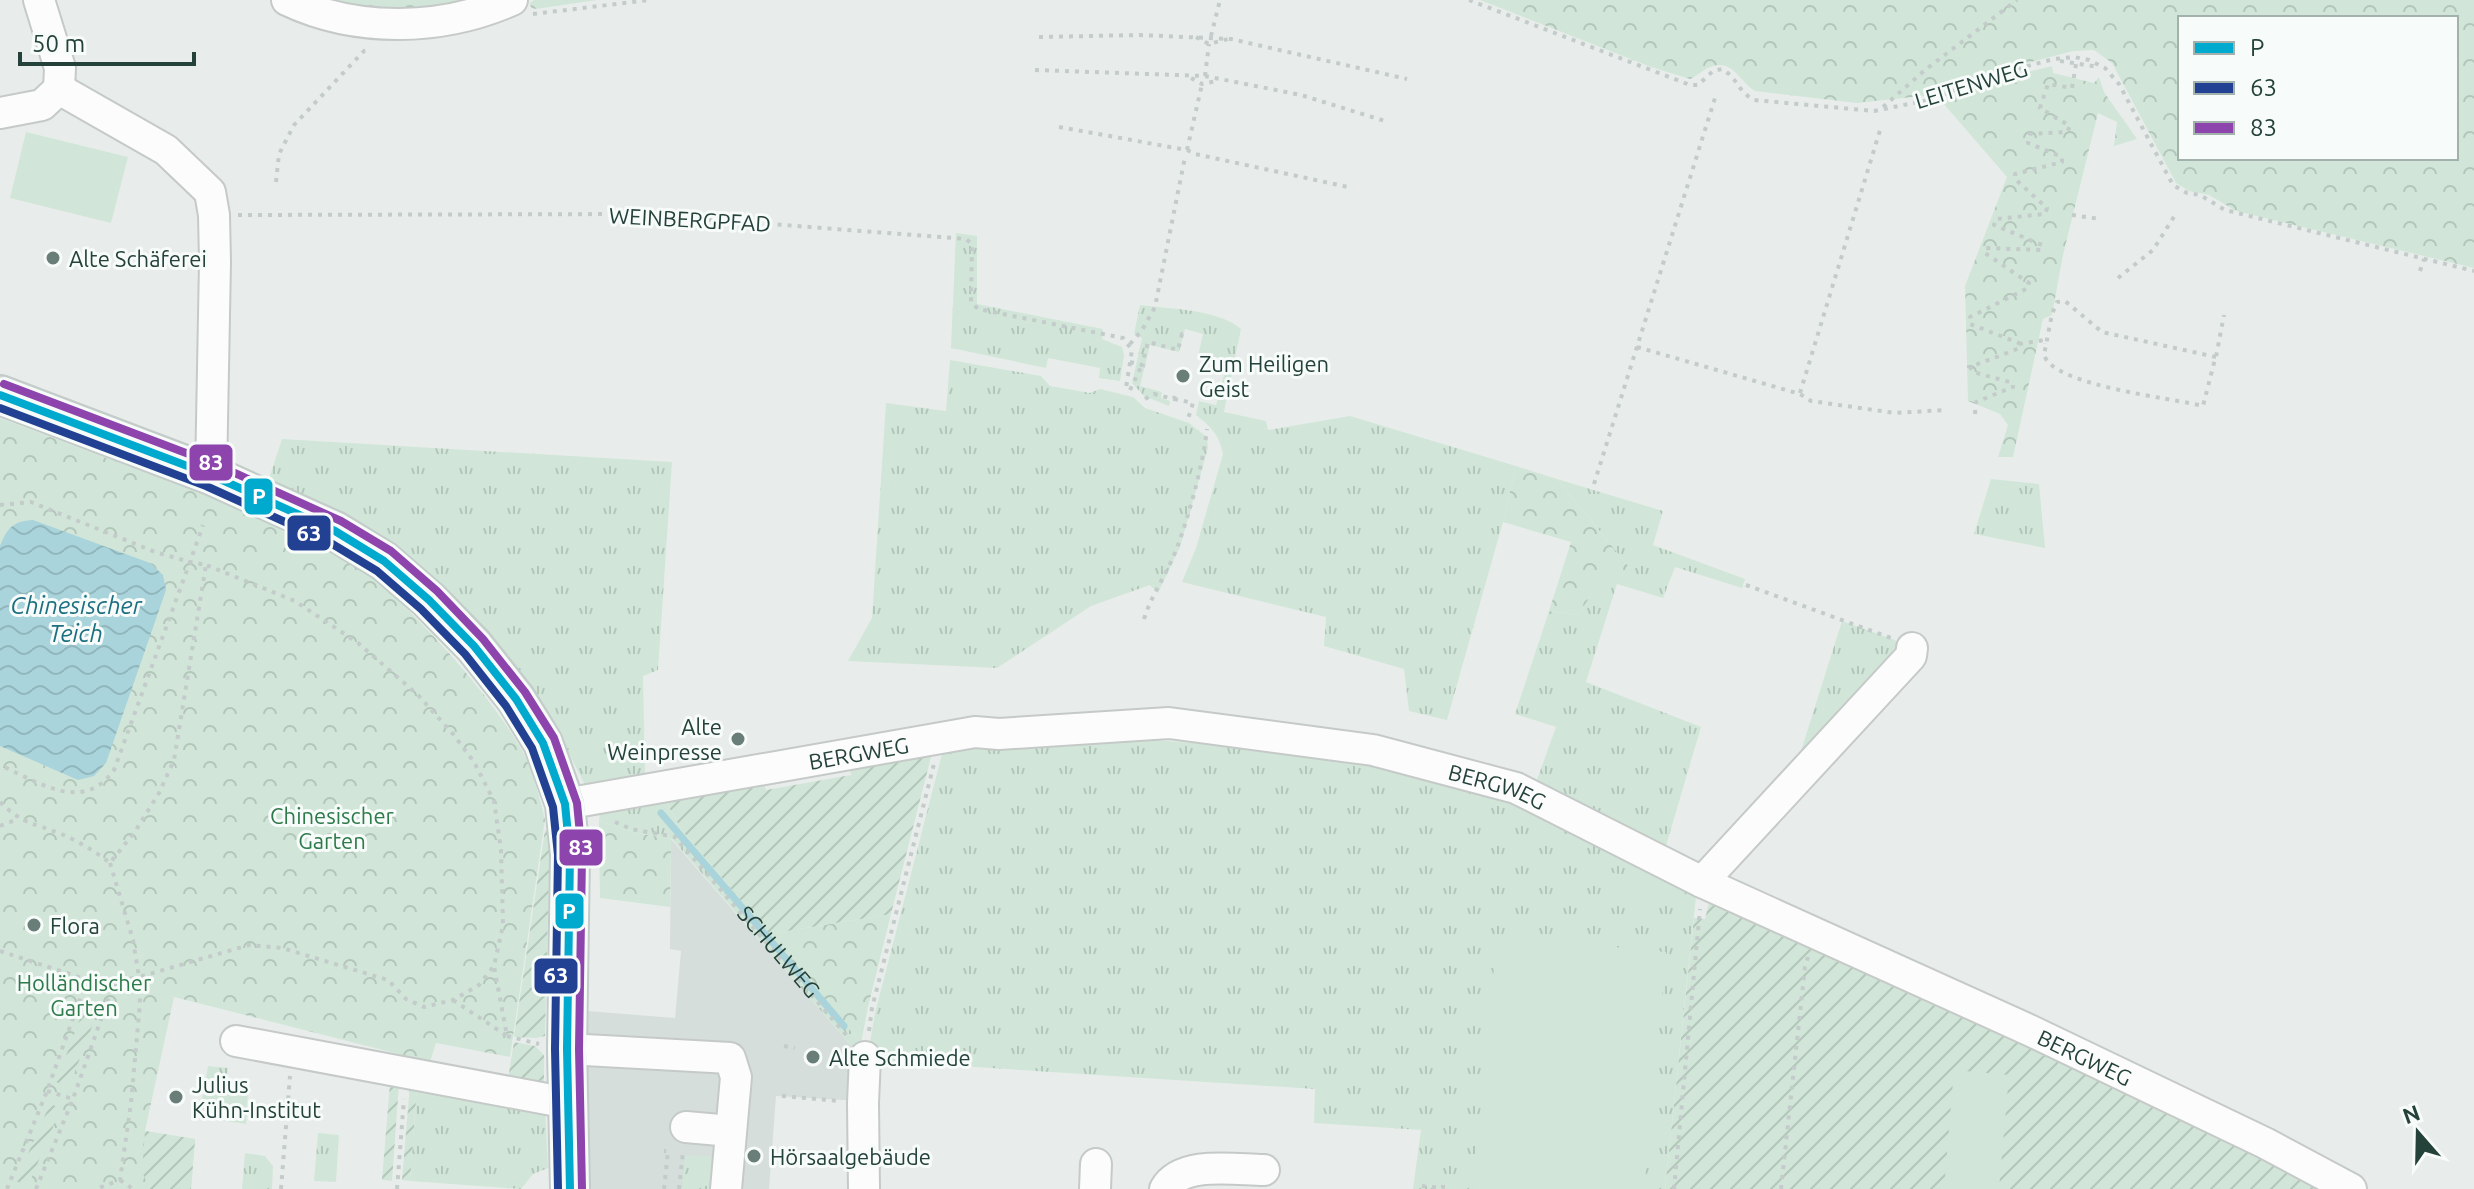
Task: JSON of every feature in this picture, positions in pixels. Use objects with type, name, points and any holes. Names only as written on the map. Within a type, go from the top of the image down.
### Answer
[{"type":"main road","points":[[0,395],[211,475],[335,531],[384,561],[429,600],[474,646],[516,699],[543,743],[565,804],[570,855],[567,1049],[570,1189]]},
{"type":"street","points":[[0,113],[42,105],[59,89],[60,68],[39,0]]},
{"type":"street","points":[[287,0],[315,13],[381,25],[418,24],[506,3]]},
{"type":"street","points":[[59,89],[166,150],[210,192],[214,215],[211,475]]},
{"type":"street","points":[[1702,882],[1911,656],[1912,648]]},
{"type":"street","name":"BERGWEG","points":[[565,804],[975,732],[999,734],[1169,723],[1373,750],[1516,788],[1702,882],[2029,1030],[2265,1143],[2351,1189]]},
{"type":"street","points":[[236,1041],[568,1103]]},
{"type":"street","points":[[567,1049],[730,1058],[736,1077],[726,1189]]},
{"type":"street","points":[[864,1189],[865,1057]]},
{"type":"street","points":[[684,1138],[731,1131]]},
{"type":"street","points":[[1165,1189],[1170,1181],[1182,1174],[1200,1170],[1264,1170]]},
{"type":"path","points":[[506,3],[528,15],[649,0]]},
{"type":"path","points":[[1211,36],[1220,0]]},
{"type":"path","name":"LEITENWEG","points":[[1469,0],[1690,85],[1698,85],[1713,71],[1722,69],[1735,79],[1743,94],[1754,100],[1874,111],[1934,99],[1986,77],[2054,59],[2074,57],[2105,68]]},
{"type":"path","points":[[1881,109],[1925,70],[2017,0]]},
{"type":"path","points":[[1195,36],[1209,44],[1231,39]]},
{"type":"path","points":[[1039,37],[1211,36],[1407,79]]},
{"type":"path","points":[[1205,76],[1209,44]]},
{"type":"path","points":[[276,182],[279,154],[294,125],[364,51],[374,49]]},
{"type":"path","points":[[2054,59],[2105,68],[2119,84],[2152,149],[2173,185],[2179,189],[2200,195],[2225,210],[2474,271]]},
{"type":"path","points":[[2045,348],[2045,340],[2019,344],[1970,324],[1970,317],[2028,288],[2029,283],[1985,253],[1986,248],[2041,250],[2042,245],[1994,225],[1996,219],[2045,214],[2047,208],[2015,179],[2015,174],[2062,162],[2062,157],[2028,143],[2030,134],[2067,132],[2070,126],[2040,108],[2048,84],[2072,88],[2076,64]]},
{"type":"path","points":[[1035,70],[1205,76],[1301,95],[1385,121]]},
{"type":"path","points":[[1189,77],[1202,84],[1216,80]]},
{"type":"path","points":[[1187,150],[1202,84]]},
{"type":"path","points":[[1594,484],[1715,98]]},
{"type":"path","points":[[1059,127],[1187,150],[1348,187]]},
{"type":"path","points":[[1800,394],[1881,127]]},
{"type":"path","points":[[1178,149],[1185,157]]},
{"type":"path","points":[[1185,157],[1195,154]]},
{"type":"path","points":[[1184,335],[1178,350],[1148,342],[1143,366],[1128,389],[1130,344],[1155,307],[1185,157]]},
{"type":"path","points":[[2118,278],[2153,250],[2177,212]]},
{"type":"path","name":"WEINBERGPFAD","points":[[214,215],[640,214],[966,239],[972,244],[971,302],[978,309],[1123,338],[1130,344]]},
{"type":"path","points":[[2072,215],[2100,219]]},
{"type":"path","points":[[2420,271],[2424,259]]},
{"type":"path","points":[[2097,385],[2089,385],[2052,368],[2044,355],[2057,302],[2065,301],[2102,332],[2216,357]]},
{"type":"path","points":[[2082,381],[2203,406],[2224,315]]},
{"type":"path","points":[[1975,414],[1976,402],[2013,387],[2013,383],[1973,372],[1970,367],[2020,348],[2019,344]]},
{"type":"path","points":[[1637,347],[1800,394],[1811,401],[1895,413],[1945,410]]},
{"type":"path","points":[[1130,362],[1143,366]]},
{"type":"path","points":[[1145,399],[1154,394],[1193,403],[1188,419]]},
{"type":"path","points":[[1144,619],[1150,600],[1178,546],[1207,429]]},
{"type":"path","points":[[0,505],[31,502],[155,552],[206,565],[295,601],[358,643],[418,695],[474,762],[494,801],[501,850],[503,925],[494,966],[507,1036],[453,1000]]},
{"type":"path","points":[[0,765],[61,792],[91,791],[105,782],[114,770],[203,525]]},
{"type":"path","points":[[110,863],[159,793],[174,760],[206,565]]},
{"type":"path","points":[[1746,585],[1912,648]]},
{"type":"path","points":[[865,1057],[872,1008],[941,738]]},
{"type":"path","points":[[0,802],[18,819],[62,835],[96,852],[110,863],[133,940],[140,1003],[120,1180]]},
{"type":"path","name":"SCHULWEG","points":[[565,804],[631,829],[675,837],[865,1057]]},
{"type":"path","points":[[0,826],[18,819]]},
{"type":"path","points":[[1674,1189],[1699,918]]},
{"type":"path","points":[[1781,1189],[1805,967],[1816,934]]},
{"type":"path","points":[[36,1189],[73,1099],[112,988],[118,981],[249,945],[282,948],[388,980],[406,999],[424,1007],[453,1000],[479,985],[494,966]]},
{"type":"path","points":[[0,951],[112,988]]},
{"type":"path","points":[[7,1189],[47,1091],[86,981]]},
{"type":"path","points":[[784,1046],[795,1048]]},
{"type":"path","points":[[281,1189],[292,1052]]},
{"type":"path","points":[[397,1189],[406,1073]]},
{"type":"path","points":[[47,1091],[73,1099]]},
{"type":"path","points":[[782,1096],[863,1103]]},
{"type":"path","points":[[679,1189],[684,1138]]},
{"type":"path","points":[[664,1151],[668,1151],[664,1189]]},
{"type":"path","points":[[96,1189],[120,1180]]},
{"type":"path","points":[[120,1180],[133,1189]]},
{"type":"path","points":[[1422,1186],[1440,1185]]},
{"type":"shaded area","points":[[671,839],[855,1050],[860,1101],[776,1096],[769,1189],[587,1189],[588,1011],[675,1018],[681,951],[670,949]]},
{"type":"green space","points":[[308,0],[480,0],[411,15]]},
{"type":"green space","points":[[534,0],[597,0],[536,9],[531,8],[530,3]]},
{"type":"green space","points":[[1480,0],[2474,0],[2474,268],[2236,211],[2209,195],[2189,191],[2176,183],[2112,63],[2094,50],[2073,51],[1985,74],[1931,95],[1857,103],[1755,91],[1731,69],[1720,65],[1710,67],[1690,79],[1651,67]]},
{"type":"green space","points":[[2052,66],[2053,73],[2094,83],[2099,77],[2104,92],[2137,139],[2114,146],[2117,122],[2098,113],[2063,255],[2052,315],[2043,319],[2013,457],[1998,457],[2008,425],[2000,414],[1968,401],[1965,286],[2007,177],[1943,103],[1988,82]]},
{"type":"green space","points":[[26,132],[128,157],[111,223],[10,198]]},
{"type":"green space","points":[[956,233],[977,236],[977,304],[1103,329],[1102,339],[1122,347],[1124,355],[1120,381],[1099,378],[1100,368],[1048,358],[1046,368],[951,348]]},
{"type":"green space","points":[[1140,305],[1220,317],[1241,329],[1224,412],[1266,421],[1268,430],[1350,416],[1516,466],[1447,720],[1409,711],[1404,669],[1324,646],[1326,617],[1182,582],[1196,548],[1223,454],[1214,432],[1196,415],[1199,401],[1216,405],[1227,364],[1198,356],[1203,334],[1185,329],[1179,352],[1150,345],[1140,386],[1162,392],[1161,398],[1170,401],[1169,406],[1144,396],[1132,383],[1142,338],[1134,334]]},
{"type":"green space","points":[[950,360],[1041,376],[1050,386],[1090,393],[1100,389],[1133,397],[1145,408],[1189,423],[1207,437],[1208,448],[1180,547],[1158,593],[1150,585],[1091,606],[997,668],[848,661],[872,618],[886,403],[946,411]]},
{"type":"green space","name":"Chinesischer Garten","points":[[0,418],[199,493],[201,489],[314,540],[350,561],[396,598],[471,678],[525,756],[545,820],[510,1057],[436,1043],[430,1062],[174,997],[145,1131],[195,1139],[191,1189],[0,1189]]},
{"type":"green space","points":[[282,439],[672,462],[658,670],[643,676],[645,779],[595,788],[585,785],[558,732],[268,482]]},
{"type":"green space","points":[[1516,466],[1557,479],[1629,567],[1620,577],[1602,578],[1578,615],[1549,611],[1571,542],[1503,522]]},
{"type":"green space","points":[[1557,479],[1663,511],[1653,545],[1745,579],[1742,588],[1675,567],[1663,598],[1617,584],[1586,682],[1701,727],[1665,849],[1703,869],[1800,754],[1842,621],[1895,640],[1902,653],[1707,871],[1534,788],[1556,727],[1515,714],[1549,611],[1578,615],[1602,577],[1620,577],[1629,567]]},
{"type":"green space","points":[[1991,479],[2039,484],[2045,548],[1974,534]]},
{"type":"green space","points":[[1130,738],[1370,757],[1521,805],[1694,889],[1696,896],[1665,1189],[1413,1189],[1421,1130],[1314,1123],[1315,1089],[867,1060],[875,1013],[942,754],[947,746],[974,742],[982,750]]},
{"type":"green space","points":[[932,753],[891,914],[769,934],[681,829],[662,794],[762,777],[766,790],[851,775],[849,761]]},
{"type":"green space","points":[[662,794],[681,829],[861,1043],[855,1050],[672,839],[636,833],[599,821],[606,805]]},
{"type":"green space","points":[[599,821],[636,833],[671,839],[670,907],[600,898]]},
{"type":"green space","points":[[545,830],[550,831],[545,1036],[514,1037]]},
{"type":"green space","points":[[1606,872],[1662,880],[1658,908],[1602,902]]},
{"type":"green space","points":[[1710,899],[2107,1074],[2335,1189],[1665,1189],[1694,918],[1705,919]]},
{"type":"green space","points":[[891,914],[868,1007],[861,1043],[769,934]]},
{"type":"green space","points":[[1497,936],[1666,952],[1644,1189],[1473,1189]]},
{"type":"green space","points":[[85,1006],[98,1011],[69,1087],[56,1082]]},
{"type":"green space","points":[[514,1042],[535,1046],[544,1055],[544,1091],[508,1079]]},
{"type":"green space","points":[[208,1066],[228,1068],[226,1087],[248,1090],[246,1124],[199,1117]]},
{"type":"green space","points":[[1954,1070],[2009,1075],[1999,1189],[1944,1189]]},
{"type":"green space","points":[[390,1083],[399,1083],[392,1181],[382,1180]]},
{"type":"green space","points":[[410,1084],[417,1085],[410,1181],[402,1180]]},
{"type":"green space","points":[[417,1085],[545,1107],[548,1168],[533,1174],[521,1189],[410,1181]]},
{"type":"green space","points":[[50,1104],[61,1108],[28,1186],[16,1181]]},
{"type":"green space","points":[[145,1131],[195,1139],[191,1189],[150,1189],[142,1172]]},
{"type":"green space","points":[[318,1133],[339,1135],[336,1182],[314,1181]]},
{"type":"green space","points":[[245,1153],[265,1156],[273,1166],[272,1189],[242,1189]]},
{"type":"green space","points":[[685,1155],[717,1157],[714,1189],[682,1189]]},
{"type":"water","name":"Chinesischer Teich","points":[[33,520],[150,563],[163,575],[166,590],[106,763],[94,776],[78,780],[0,746],[0,546],[12,527]]},
{"type":"waterway","points":[[661,813],[844,1026]]},
{"type":"transit line","name":"83","points":[[4,384],[215,464],[341,521],[391,551],[437,591],[483,639],[525,692],[554,738],[577,803],[582,855],[579,1049],[582,1189]]},
{"type":"transit line","name":"P","points":[[0,395],[211,475],[335,531],[384,561],[429,600],[474,646],[516,699],[543,743],[565,804],[570,855],[567,1049],[570,1189]]},
{"type":"transit line","name":"63","points":[[0,408],[206,486],[329,542],[377,571],[421,609],[465,654],[506,706],[532,748],[553,807],[558,855],[555,1049],[558,1189]]},
{"type":"place","name":"Alte Schäferei","points":[[53,258]]},
{"type":"place","name":"Zum Heiligen Geist","points":[[1183,376]]},
{"type":"place","name":"Alte Weinpresse","points":[[738,739]]},
{"type":"place","name":"Flora","points":[[34,925]]},
{"type":"place","name":"Alte Schmiede","points":[[813,1057]]},
{"type":"place","name":"Julius Kühn-Institut","points":[[176,1097]]},
{"type":"place","name":"Hörsaalgebäude","points":[[754,1156]]},
{"type":"park label","name":"Holländischer Garten","points":[[84,994]]}]
